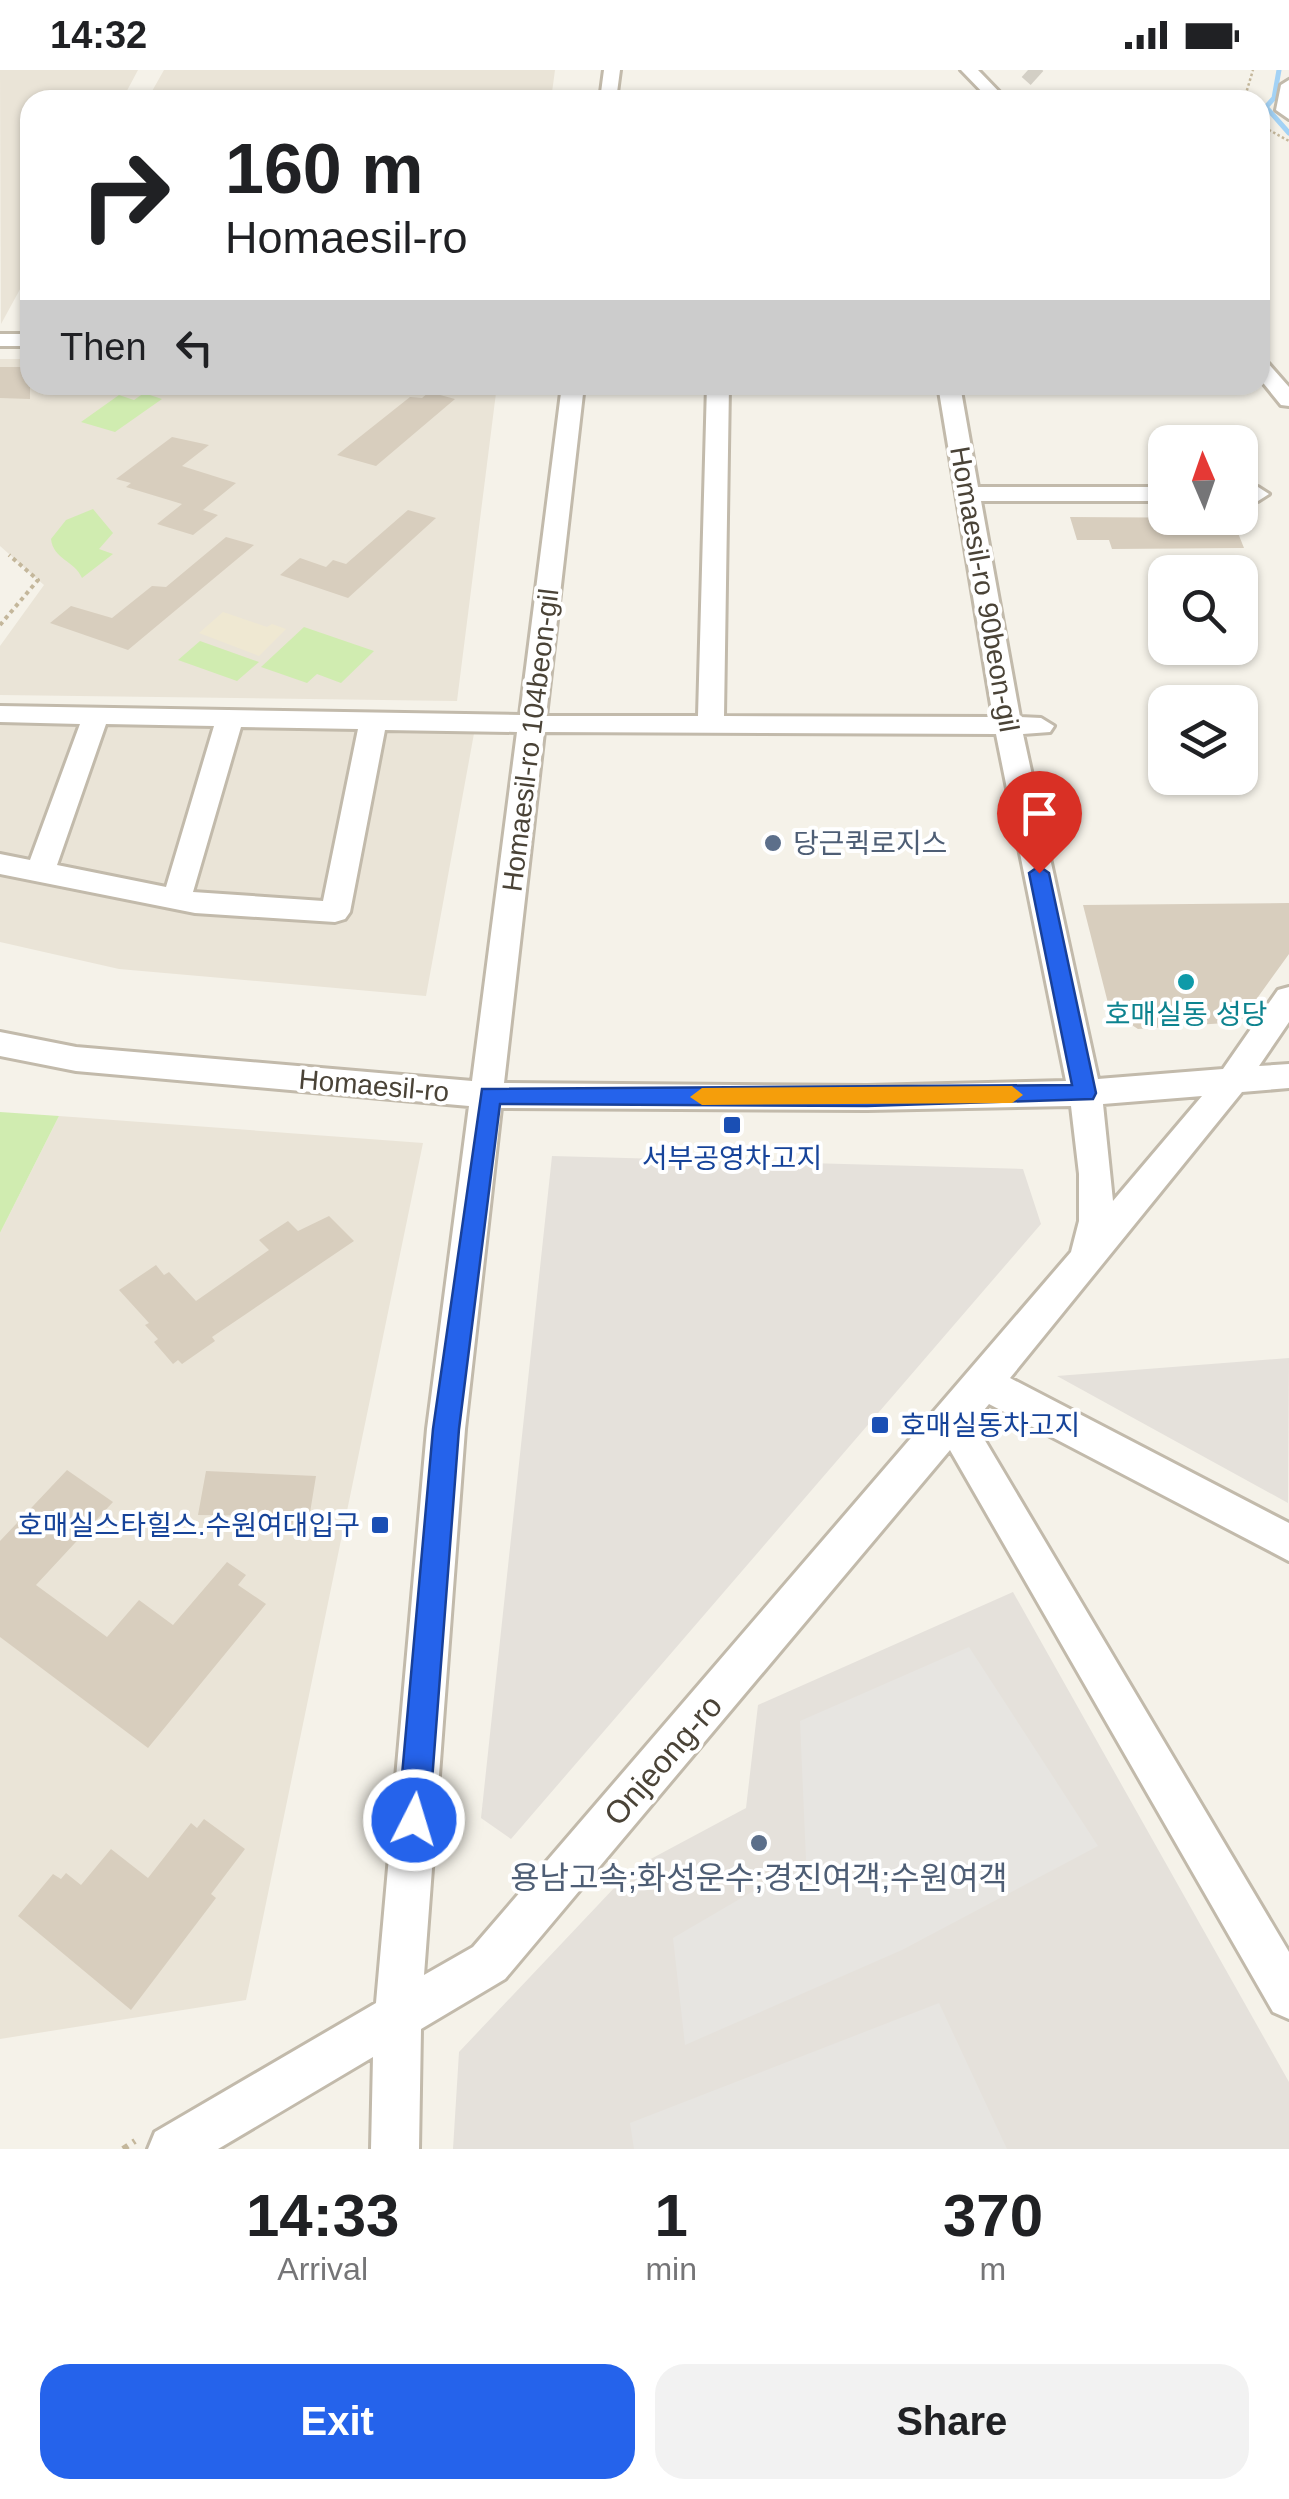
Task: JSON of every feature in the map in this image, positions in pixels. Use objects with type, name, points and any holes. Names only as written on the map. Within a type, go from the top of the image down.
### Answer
[{"type":"street","points":[[969,70],[988,90]]},
{"type":"street","points":[[1289,85],[1284,110],[1289,114]]},
{"type":"street","points":[[1270,378],[1289,400]]},
{"type":"street","name":"Homaesil-ro 104beon-gil","points":[[398,2015],[446,1429],[490,1095],[572,395]]},
{"type":"street","points":[[711,725],[718,395]]},
{"type":"street","name":"Homaesil-ro 90beon-gil","points":[[951,395],[1008,726],[1085,1093],[1096,1174],[1096,1221],[1082,1263]]},
{"type":"street","points":[[968,494],[1148,494]]},
{"type":"street","points":[[0,714],[532,724],[1041,726]]},
{"type":"street","points":[[40,872],[96,716]]},
{"type":"street","points":[[177,900],[230,718]]},
{"type":"street","points":[[0,864],[177,900],[335,912],[373,721]]},
{"type":"street","name":"Onjeong-ro","points":[[172,2149],[489,1963],[984,1383],[1230,1084],[1289,998]]},
{"type":"street","name":"Homaesil-ro","points":[[0,1044],[76,1058],[490,1095],[867,1098],[1085,1093],[1230,1084],[1289,1076]]},
{"type":"street","points":[[984,1383],[1289,1543]]},
{"type":"street","points":[[953,1420],[1289,1996]]},
{"type":"street","points":[[396,2149],[398,2015]]},
{"type":"path","points":[[0,625],[38,580],[9,556]]},
{"type":"shaded area","points":[[0,70],[138,70],[127,90],[20,90],[20,289],[1,324]]},
{"type":"shaded area","points":[[164,70],[555,70],[552,90],[153,90]]},
{"type":"shaded area","points":[[0,359],[20,359],[20,395],[496,395],[457,701],[0,695],[0,646],[44,585],[0,546]]},
{"type":"shaded area","points":[[223,612],[267,627],[272,624],[286,629],[259,656],[199,633]]},
{"type":"shaded area","points":[[0,718],[475,728],[426,996],[119,969],[0,942]]},
{"type":"shaded area","points":[[59,1116],[423,1143],[246,2000],[0,2039],[0,1233]]},
{"type":"shaded area","points":[[552,1156],[1023,1169],[1041,1224],[511,1839],[481,1818]]},
{"type":"shaded area","points":[[1289,1358],[1288,1503],[1057,1376]]},
{"type":"shaded area","points":[[1013,1592],[1289,2082],[1289,2149],[453,2149],[459,2052],[632,1869],[746,1808],[758,1705]]},
{"type":"shaded area","points":[[969,1647],[1098,1846],[902,1950],[685,2045],[673,1938],[806,1860],[800,1721]]},
{"type":"shaded area","points":[[939,2003],[1007,2149],[634,2149],[630,2123]]},
{"type":"green space","points":[[119,395],[134,400],[141,395],[162,399],[115,432],[81,422]]},
{"type":"green space","points":[[93,509],[113,533],[99,549],[113,554],[82,578],[56,551],[51,539],[66,520]]},
{"type":"green space","points":[[304,627],[374,651],[341,683],[317,674],[307,683],[261,667]]},
{"type":"green space","points":[[200,641],[259,662],[237,681],[178,660]]},
{"type":"green space","points":[[0,1112],[59,1116],[0,1233]]},
{"type":"building","points":[[0,367],[20,367],[20,395],[30,395],[30,399],[0,398]]},
{"type":"building","points":[[440,395],[455,399],[376,466],[337,455],[410,397]]},
{"type":"building","points":[[172,437],[209,445],[182,466],[236,483],[203,510],[218,515],[193,535],[157,524],[182,504],[126,487],[131,483],[116,479]]},
{"type":"building","points":[[408,510],[436,518],[348,598],[280,575],[300,558],[326,567],[333,560],[346,564]]},
{"type":"building","points":[[1070,517],[1148,517],[1148,535],[1239,535],[1244,548],[1112,549],[1109,540],[1077,540]]},
{"type":"building","points":[[226,537],[254,545],[128,650],[50,623],[71,606],[112,618],[152,586],[166,587]]},
{"type":"building","name":"호매실동 성당","points":[[1289,903],[1289,954],[1240,1022],[1138,1029],[1110,1011],[1083,905]]},
{"type":"building","points":[[329,1216],[354,1241],[212,1337],[215,1341],[182,1364],[178,1360],[173,1364],[154,1342],[158,1339],[145,1325],[149,1323],[119,1290],[156,1265],[164,1275],[169,1272],[196,1301],[269,1250],[259,1240],[288,1221],[298,1231]]},
{"type":"building","points":[[67,1470],[113,1502],[36,1585],[107,1637],[139,1600],[173,1625],[227,1562],[246,1575],[238,1585],[266,1604],[148,1748],[0,1637],[0,1541]]},
{"type":"building","points":[[206,1471],[316,1476],[307,1531],[254,1530],[266,1516],[198,1515]]},
{"type":"building","points":[[204,1819],[245,1849],[211,1894],[216,1898],[131,2010],[18,1916],[53,1874],[61,1879],[66,1873],[81,1885],[111,1849],[148,1878],[191,1823],[197,1828]]},
{"type":"waterway","points":[[1270,102],[1279,70]]},
{"type":"waterway","points":[[1270,112],[1289,133]]},
{"type":"tunnel","points":[[1028,70],[1037,78]]},
{"type":"slow traffic","points":[[702,1097],[1012,1095]]},
{"type":"place","name":"당근퀵로지스","points":[[773,843]]},
{"type":"place","name":"호매실동 성당","points":[[1186,982]]},
{"type":"place","name":"서부공영차고지","points":[[732,1125]]},
{"type":"place","name":"호매실동차고지","points":[[880,1425]]},
{"type":"place","name":"호매실스타힐스.수원여대입구","points":[[380,1525]]},
{"type":"place","name":"용남고속;화성운수;경진여객;수원여객","points":[[759,1843]]},
{"type":"route","points":[[414,1820],[446,1429],[490,1095],[867,1098],[1085,1093],[1039,873]]}]
